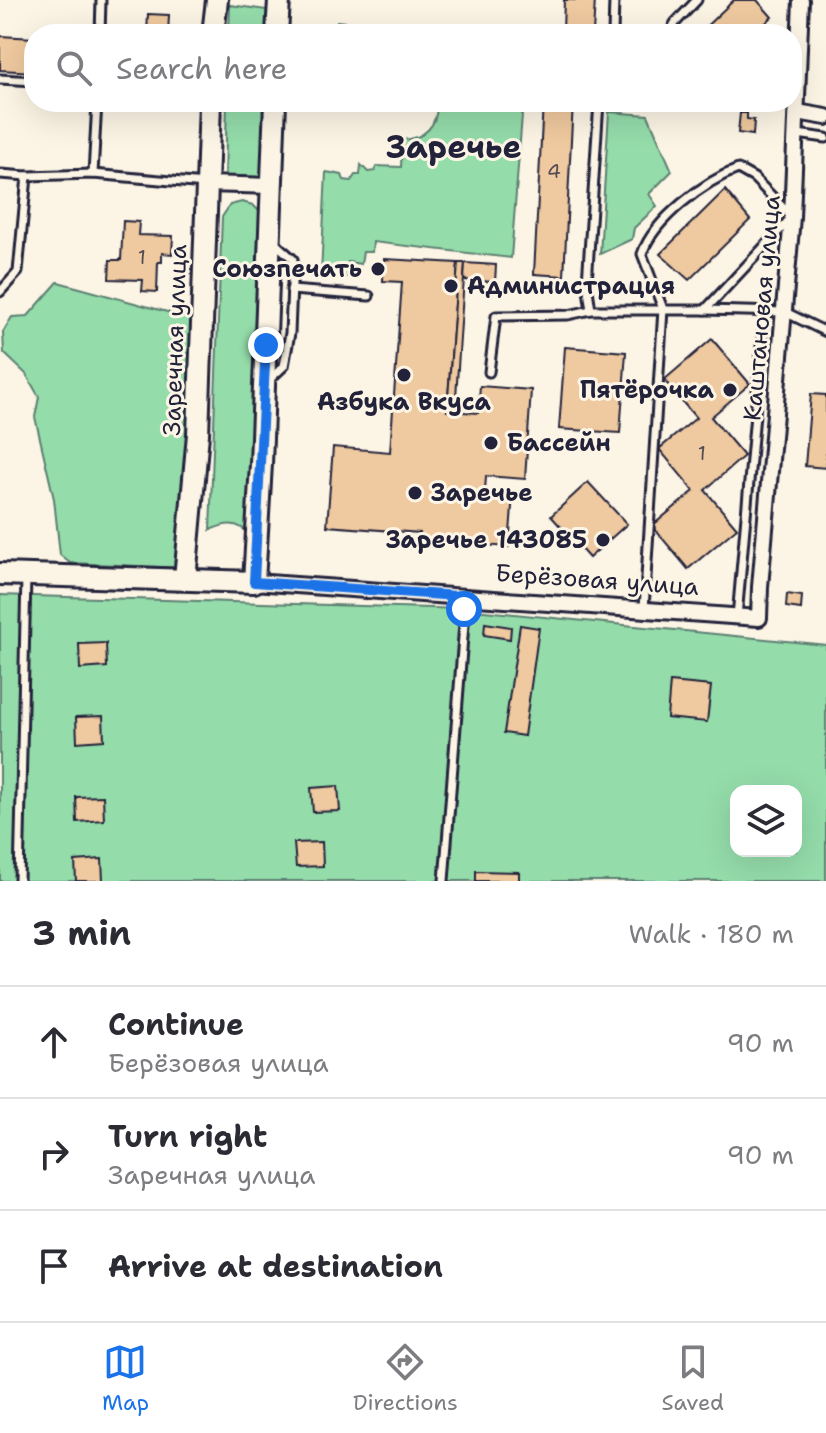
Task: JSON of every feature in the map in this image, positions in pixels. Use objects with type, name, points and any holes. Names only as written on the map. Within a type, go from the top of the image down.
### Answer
[{"type":"street","points":[[214,24],[217,0]]},
{"type":"street","points":[[278,24],[279,0]]},
{"type":"street","name":"Каштановая улица","points":[[798,24],[801,0]]},
{"type":"street","name":"Заречная улица","points":[[185,579],[198,434],[210,112]]},
{"type":"street","points":[[254,582],[275,112]]},
{"type":"street","points":[[797,112],[826,117]]},
{"type":"street","name":"Каштановая улица","points":[[759,618],[785,312],[797,112]]},
{"type":"street","points":[[207,184],[272,186]]},
{"type":"street","name":"Берёзовая улица","points":[[0,574],[254,582],[759,618]]},
{"type":"lane","points":[[100,24],[101,0]]},
{"type":"lane","points":[[613,24],[614,0]]},
{"type":"lane","points":[[674,24],[697,0]]},
{"type":"lane","points":[[0,79],[24,80]]},
{"type":"lane","points":[[93,174],[96,112]]},
{"type":"lane","points":[[591,310],[587,283],[598,112]]},
{"type":"lane","points":[[796,134],[826,138]]},
{"type":"lane","points":[[644,609],[663,309],[642,254],[646,241],[694,193],[717,177],[738,169],[754,178],[792,217],[705,310]]},
{"type":"lane","points":[[0,174],[93,174],[207,184]]},
{"type":"lane","points":[[0,292],[18,272],[27,176]]},
{"type":"lane","points":[[264,384],[284,366],[290,333],[293,259],[270,238]]},
{"type":"lane","points":[[291,290],[369,296]]},
{"type":"lane","points":[[489,372],[496,316],[663,309],[785,312],[826,332]]},
{"type":"lane","points":[[737,617],[764,313]]},
{"type":"lane","points":[[19,881],[26,574]]},
{"type":"lane","points":[[444,881],[466,598]]},
{"type":"green space","points":[[230,5],[267,10],[266,24],[229,24]]},
{"type":"green space","points":[[227,112],[265,112],[264,179],[225,178]]},
{"type":"green space","points":[[436,112],[522,112],[511,258],[373,242],[372,252],[363,252],[361,264],[348,262],[347,277],[321,274],[326,172],[342,175],[344,180],[351,181],[355,175],[360,175],[361,165],[368,172],[375,171],[377,166],[401,167],[402,140],[423,134]]},
{"type":"green space","points":[[609,112],[648,115],[672,171],[649,194],[657,206],[634,228],[632,239],[600,254]]},
{"type":"green space","points":[[242,202],[253,205],[260,212],[249,534],[231,524],[210,530],[222,217],[230,205]]},
{"type":"green space","points":[[58,282],[193,319],[185,568],[70,563],[60,555],[54,499],[35,417],[39,397],[26,374],[4,353],[3,332],[12,317],[28,316]]},
{"type":"green space","points":[[0,595],[464,609],[826,645],[826,881],[0,881]]},
{"type":"building","points":[[564,0],[595,0],[594,24],[563,24]]},
{"type":"building","points":[[734,0],[757,0],[772,17],[765,24],[709,24]]},
{"type":"building","points":[[148,14],[169,15],[169,24],[148,24]]},
{"type":"building","points":[[0,36],[24,37],[24,71],[0,70]]},
{"type":"building","points":[[542,112],[572,112],[564,276],[534,274]]},
{"type":"building","points":[[740,113],[747,113],[747,119],[754,120],[753,135],[738,133]]},
{"type":"building","points":[[725,190],[750,220],[689,280],[660,254]]},
{"type":"building","points":[[123,221],[139,222],[138,235],[173,236],[172,254],[162,253],[162,262],[158,262],[157,292],[142,291],[143,280],[109,279],[110,260],[121,260]]},
{"type":"building","points":[[384,259],[458,263],[447,411],[478,413],[480,386],[531,390],[525,479],[486,476],[485,491],[513,493],[509,547],[420,540],[420,533],[327,526],[333,447],[390,452],[402,282],[383,281]]},
{"type":"building","points":[[458,263],[465,263],[455,412],[447,411]]},
{"type":"building","points":[[465,263],[496,265],[495,282],[464,280]]},
{"type":"building","points":[[712,339],[750,384],[711,417],[744,456],[705,490],[737,528],[688,569],[652,526],[694,491],[659,449],[696,418],[664,380]]},
{"type":"building","points":[[565,347],[626,352],[620,433],[559,429]]},
{"type":"building","points":[[811,394],[826,395],[826,468],[805,466]]},
{"type":"building","points":[[588,482],[627,524],[589,558],[551,516]]},
{"type":"building","points":[[787,594],[802,596],[801,609],[786,607]]},
{"type":"building","points":[[485,623],[511,627],[510,639],[484,635]]},
{"type":"building","points":[[520,625],[539,628],[524,736],[504,733]]},
{"type":"building","points":[[106,643],[107,667],[80,669],[79,644]]},
{"type":"building","points":[[670,682],[711,686],[707,722],[667,718]]},
{"type":"building","points":[[103,716],[104,740],[77,742],[76,717]]},
{"type":"building","points":[[338,786],[340,811],[313,812],[311,788]]},
{"type":"building","points":[[103,796],[104,820],[77,822],[76,797]]},
{"type":"building","points":[[322,842],[323,866],[296,867],[294,843]]},
{"type":"building","points":[[102,859],[103,881],[76,881],[75,861]]},
{"type":"building","points":[[476,871],[519,872],[519,881],[476,881]]},
{"type":"place","name":"Союзпечать","points":[[378,269]]},
{"type":"place","name":"Администрация","points":[[451,286]]},
{"type":"place","name":"Азбука Вкуса","points":[[404,375]]},
{"type":"place","name":"Пятёрочка","points":[[730,390]]},
{"type":"place","name":"Бассейн","points":[[491,443]]},
{"type":"place","name":"Заречье","points":[[415,493]]},
{"type":"place","name":"Заречье 143085","points":[[603,540]]},
{"type":"district","name":"Заречье","points":[[454,146]]},
{"type":"route","points":[[266,345],[254,582],[457,596],[466,598],[464,609]]}]
